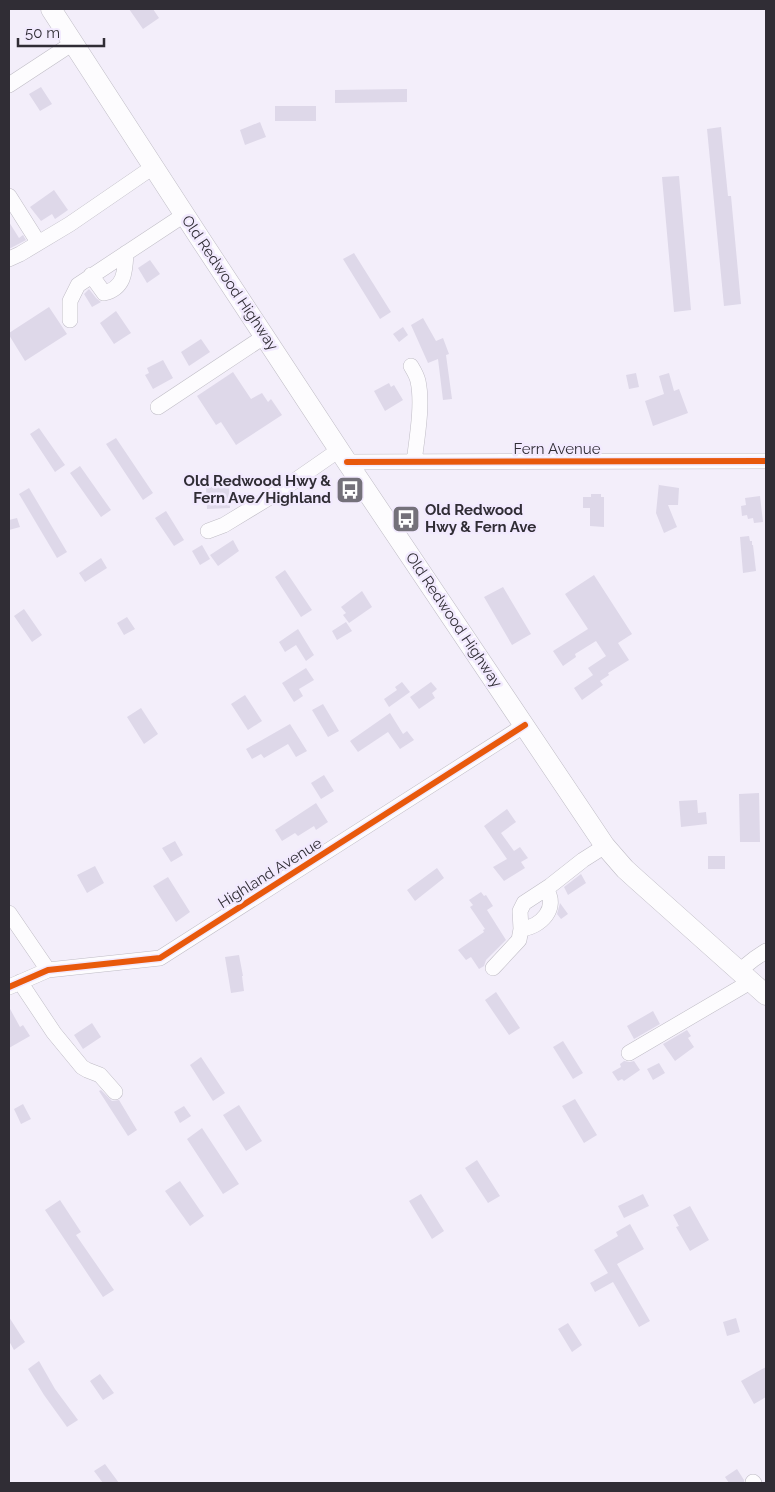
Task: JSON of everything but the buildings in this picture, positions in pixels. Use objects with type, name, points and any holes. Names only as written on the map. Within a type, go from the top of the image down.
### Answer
[{"type":"main road","name":"Old Redwood Highway","points":[[51,9],[343,456],[605,846],[625,869],[766,995]]},
{"type":"street","points":[[9,84],[73,43]]},
{"type":"street","points":[[9,259],[26,251],[70,224],[153,166]]},
{"type":"street","points":[[9,196],[38,242]]},
{"type":"street","points":[[70,320],[70,301],[78,285],[184,214]]},
{"type":"street","points":[[92,276],[101,291],[104,293],[108,292],[124,278],[126,253]]},
{"type":"street","points":[[158,407],[265,336]]},
{"type":"street","points":[[411,366],[418,380],[419,389],[419,411],[414,462]]},
{"type":"street","points":[[208,531],[224,525],[343,456]]},
{"type":"street","name":"Fern Avenue","points":[[343,456],[414,462],[766,461]]},
{"type":"street","name":"Highland Avenue","points":[[14,984],[48,970],[160,958],[525,725]]},
{"type":"street","points":[[492,968],[519,940],[521,929],[520,911],[524,903],[605,846]]},
{"type":"street","points":[[521,929],[535,925],[545,917],[551,900],[546,889]]},
{"type":"street","points":[[9,913],[48,970]]},
{"type":"street","points":[[629,1053],[745,976],[754,959],[766,951]]},
{"type":"street","points":[[14,984],[82,1066],[86,1070],[100,1075],[115,1092]]},
{"type":"cycle path","points":[[347,462],[766,461]]},
{"type":"cycle path","points":[[9,987],[48,970],[160,958],[525,725]]},
{"type":"place","name":"Old Redwood Hwy & Fern Ave/Highland","points":[[350,490]]},
{"type":"place","name":"Old Redwood Hwy & Fern Ave","points":[[406,519]]}]
